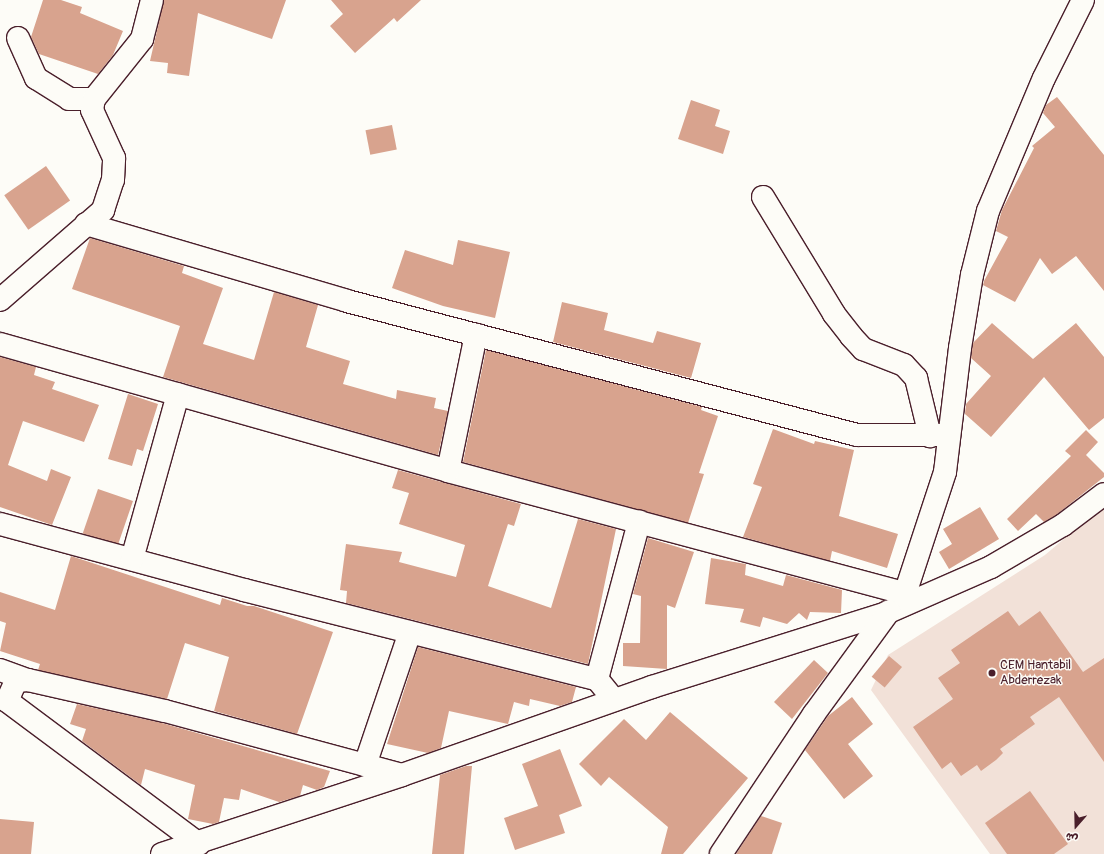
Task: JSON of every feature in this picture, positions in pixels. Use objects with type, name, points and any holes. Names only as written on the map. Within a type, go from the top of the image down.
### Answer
[{"type":"street","points":[[0,300],[103,210],[113,180],[114,158],[92,110],[94,99],[142,38],[152,0]]},
{"type":"street","points":[[940,436],[988,211],[1044,78],[1083,0]]},
{"type":"street","points":[[18,38],[36,78],[69,99],[94,99]]},
{"type":"street","points":[[721,854],[814,714],[899,604],[945,472],[940,436],[916,378],[904,365],[864,349],[851,336],[834,314],[763,197]]},
{"type":"street","points":[[86,224],[347,301],[856,435],[940,436]]},
{"type":"street","points":[[448,471],[476,335]]},
{"type":"street","points":[[0,344],[448,471],[639,522],[899,604]]},
{"type":"street","points":[[132,560],[178,394]]},
{"type":"street","points":[[162,854],[199,844],[402,775],[614,700],[899,604],[991,567],[1063,525],[1104,494]]},
{"type":"street","points":[[597,679],[639,522]]},
{"type":"street","points":[[1,527],[597,679],[614,700]]},
{"type":"street","points":[[365,765],[410,632]]},
{"type":"street","points":[[0,670],[28,680],[165,711],[402,775]]},
{"type":"street","points":[[28,680],[16,681],[7,701],[199,844]]},
{"type":"shaded area","name":"CEM Hantabil Abderrezak","points":[[1104,505],[1104,854],[990,854],[871,690],[888,655],[1045,555]]},
{"type":"building","points":[[43,0],[61,0],[82,7],[80,13],[123,31],[113,55],[98,74],[39,54],[31,37]]},
{"type":"building","points":[[164,0],[286,0],[272,39],[198,13],[189,76],[167,73],[168,63],[150,61]]},
{"type":"building","points":[[331,0],[421,0],[397,22],[394,18],[355,53],[330,26],[343,14]]},
{"type":"building","points":[[1057,97],[1104,155],[1104,291],[1076,256],[1052,274],[1040,258],[1015,302],[983,285],[1008,237],[996,231],[1002,210],[1034,148],[1032,146],[1055,127],[1043,113],[1046,105]]},
{"type":"building","points":[[691,100],[720,110],[715,126],[730,131],[723,154],[678,139]]},
{"type":"building","points":[[392,125],[397,150],[370,155],[365,130]]},
{"type":"building","points":[[46,166],[70,200],[28,230],[4,195]]},
{"type":"building","points":[[90,238],[184,266],[182,273],[223,288],[203,344],[254,360],[274,292],[318,305],[306,347],[350,361],[343,384],[396,399],[397,390],[436,398],[434,408],[448,411],[438,455],[163,377],[180,326],[72,289]]},
{"type":"building","points":[[458,240],[510,252],[495,318],[443,306],[392,288],[405,250],[453,265]]},
{"type":"building","points":[[562,302],[608,313],[604,330],[653,343],[657,331],[701,343],[691,378],[553,342]]},
{"type":"building","points":[[992,323],[1033,359],[1076,323],[1104,357],[1104,418],[1089,430],[1044,377],[991,437],[965,414],[966,404],[991,376],[971,358],[973,343]]},
{"type":"building","points":[[486,350],[702,407],[701,410],[718,416],[699,473],[704,474],[688,523],[463,462]]},
{"type":"building","points":[[0,357],[36,367],[34,375],[55,382],[52,389],[99,405],[84,442],[23,421],[8,465],[47,481],[51,469],[71,477],[52,525],[0,507]]},
{"type":"building","points":[[128,394],[158,404],[143,451],[137,449],[132,466],[108,459]]},
{"type":"building","points":[[773,429],[814,444],[815,441],[854,450],[839,516],[898,534],[887,568],[832,551],[830,561],[743,537],[762,487],[753,484]]},
{"type":"building","points":[[1086,430],[1098,442],[1086,455],[1104,473],[1104,477],[1056,515],[1044,522],[1036,514],[1018,531],[1007,519],[1071,456],[1065,451]]},
{"type":"building","points":[[398,470],[521,504],[514,526],[508,524],[488,586],[551,608],[578,519],[616,529],[588,664],[346,603],[347,591],[340,590],[346,544],[402,552],[399,562],[456,577],[465,545],[399,524],[409,493],[392,488]]},
{"type":"building","points":[[98,489],[133,501],[118,545],[83,533]]},
{"type":"building","points":[[980,507],[999,539],[949,569],[939,552],[952,544],[943,529]]},
{"type":"building","points":[[648,538],[694,552],[675,608],[667,605],[667,669],[623,666],[623,643],[640,643],[641,596],[633,594]]},
{"type":"building","points":[[71,556],[220,605],[222,598],[247,606],[254,606],[333,632],[297,734],[214,711],[229,657],[185,643],[167,699],[38,670],[40,664],[0,651],[6,623],[0,621],[0,592],[55,610]]},
{"type":"building","points":[[711,558],[746,564],[745,575],[783,586],[786,575],[842,590],[841,613],[810,612],[807,620],[799,613],[787,624],[763,617],[760,627],[740,622],[744,609],[705,604]]},
{"type":"building","points":[[1008,611],[1019,626],[1040,611],[1083,672],[1104,658],[1104,762],[1059,697],[1030,717],[1035,724],[1000,749],[1003,753],[996,760],[981,771],[977,765],[961,776],[951,762],[942,769],[913,727],[953,699],[938,678],[960,663],[951,650]]},
{"type":"building","points":[[418,647],[576,687],[572,702],[560,706],[530,699],[529,706],[514,702],[508,724],[449,711],[441,748],[428,753],[387,744]]},
{"type":"building","points":[[889,656],[902,667],[885,688],[872,677]]},
{"type":"building","points":[[814,660],[828,673],[792,719],[774,702]]},
{"type":"building","points":[[852,697],[873,724],[848,744],[873,776],[844,799],[805,750],[828,716]]},
{"type":"building","points":[[77,704],[162,723],[330,771],[324,787],[317,790],[303,785],[300,796],[279,802],[241,789],[239,800],[224,798],[219,822],[213,824],[188,819],[195,785],[145,769],[141,785],[82,741],[86,729],[70,724]]},
{"type":"building","points":[[670,712],[748,778],[683,854],[661,854],[668,827],[609,777],[601,786],[579,764],[624,719],[646,740]]},
{"type":"building","points":[[560,749],[582,806],[559,815],[565,833],[515,850],[504,818],[538,806],[522,764]]},
{"type":"building","points":[[466,766],[472,766],[464,854],[432,854],[440,775]]},
{"type":"building","points":[[1030,791],[1068,844],[1054,854],[1007,854],[985,823]]},
{"type":"building","points":[[761,816],[782,823],[772,854],[736,854]]},
{"type":"building","points":[[0,819],[34,822],[31,854],[0,854]]},
{"type":"place","name":"CEM Hantabil Abderrezak","points":[[992,673]]}]
